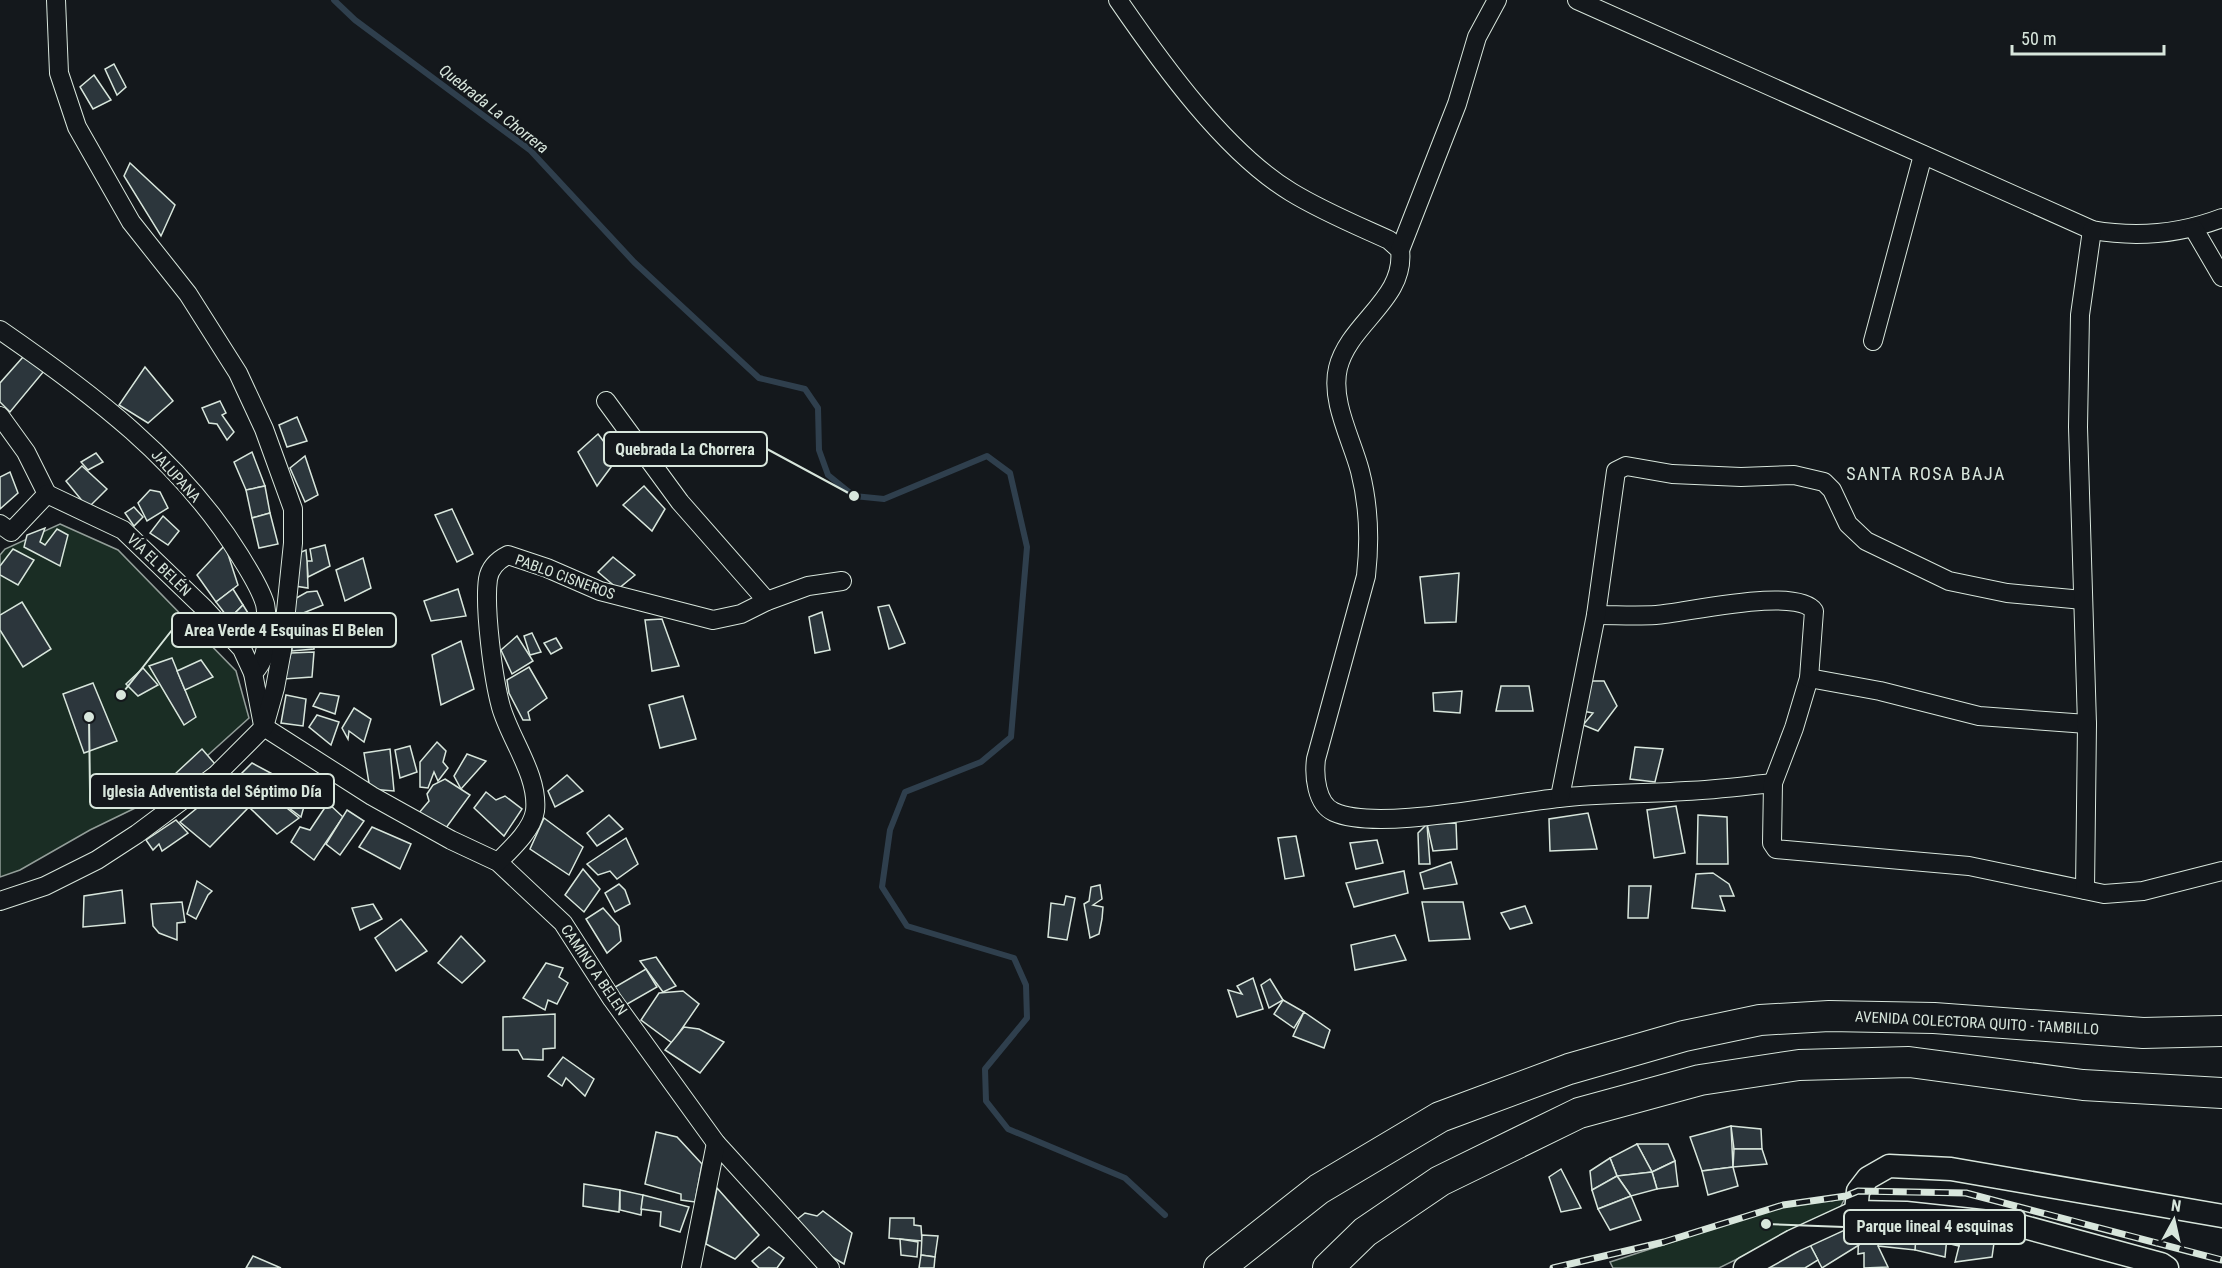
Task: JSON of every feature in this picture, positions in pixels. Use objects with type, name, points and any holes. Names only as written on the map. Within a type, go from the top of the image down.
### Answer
[{"type":"highway","name":"AVENIDA COLECTORA QUITO - TAMBILLO","points":[[1219,1268],[1318,1189],[1440,1117],[1569,1069],[1684,1036],[1760,1020],[1829,1016],[1934,1018],[2143,1033],[2222,1032]]},
{"type":"highway","points":[[1328,1268],[1365,1233],[1440,1181],[1579,1113],[1700,1080],[1798,1065],[1909,1062],[2083,1085],[2222,1093]]},
{"type":"street","points":[[0,901],[45,886],[97,860],[137,834],[216,775],[264,727],[275,688],[282,650],[293,509],[264,429],[238,373],[189,294],[131,222],[77,127],[59,73],[56,0]]},
{"type":"street","points":[[1118,0],[1174,78],[1249,161],[1290,192],[1389,240],[1400,250]]},
{"type":"street","points":[[1497,0],[1477,37],[1457,104],[1400,250],[1400,270],[1395,285],[1350,341],[1338,369],[1336,392],[1360,472],[1368,521],[1369,547],[1366,576],[1316,759],[1314,776],[1321,798],[1331,811],[1350,817],[1387,819],[1560,797],[1689,791],[1773,783]]},
{"type":"street","points":[[1577,0],[2092,230],[2143,235],[2194,229],[2222,218]]},
{"type":"street","points":[[1873,341],[1923,155]]},
{"type":"street","points":[[2194,229],[2222,277]]},
{"type":"street","points":[[2085,890],[2086,724],[2078,427],[2080,315],[2092,230]]},
{"type":"street","name":"JALUPANA","points":[[0,330],[60,371],[152,448],[220,527],[254,580],[265,605],[267,642],[261,665],[253,673]]},
{"type":"street","points":[[606,401],[680,502],[767,601]]},
{"type":"street","points":[[0,416],[26,452],[47,494],[4,533]]},
{"type":"street","points":[[1560,797],[1596,615],[1616,471],[1626,466],[1672,474],[1741,477],[1794,475],[1824,482],[1832,490],[1848,524],[1866,542],[1949,580],[2007,593],[2083,600]]},
{"type":"street","name":"VÍA EL BELÉN","points":[[47,494],[123,530],[165,569],[235,641],[253,673],[264,727]]},
{"type":"street","name":"PABLO CISNEROS","points":[[498,862],[516,844],[533,818],[535,807],[531,780],[501,706],[493,664],[488,577],[496,561],[507,555],[547,568],[600,591],[714,620],[741,614],[767,601],[808,586],[842,582]]},
{"type":"street","points":[[1596,615],[1657,615],[1709,606],[1799,601],[1810,605],[1814,611],[1809,678],[1794,728],[1773,783],[1772,843],[1776,849],[1969,866],[2104,894],[2143,891],[2222,871]]},
{"type":"street","points":[[1809,678],[1880,691],[1979,716],[2086,724]]},
{"type":"street","name":"CAMINO A BELEN","points":[[264,727],[372,796],[450,840],[498,862],[563,923],[612,999],[716,1143],[830,1268]]},
{"type":"street","points":[[691,1268],[716,1143]]},
{"type":"street","points":[[1856,1212],[1858,1191],[1868,1178],[1889,1166],[1951,1169],[2222,1216]]},
{"type":"street","points":[[1745,1268],[1793,1241],[1856,1212],[1906,1214],[2017,1225],[2161,1264],[2167,1268]]},
{"type":"green space","points":[[60,524],[118,550],[236,671],[249,718],[166,793],[90,830],[20,870],[0,877],[0,555],[5,549]]},
{"type":"green space","points":[[1846,1196],[1840,1208],[1719,1268],[1613,1268],[1610,1262],[1783,1206],[1832,1198],[1832,1201]]},
{"type":"building","points":[[114,64],[126,87],[117,95],[105,69]]},
{"type":"building","points":[[94,75],[111,100],[93,109],[80,87]]},
{"type":"building","points":[[130,163],[175,205],[161,236],[124,176]]},
{"type":"building","points":[[23,357],[44,371],[10,412],[0,402],[0,383]]},
{"type":"building","points":[[145,367],[173,401],[148,423],[119,405]]},
{"type":"building","points":[[220,401],[226,413],[222,415],[234,432],[227,440],[217,424],[209,423],[202,408]]},
{"type":"building","points":[[297,417],[307,441],[287,447],[279,425]]},
{"type":"building","points":[[598,434],[617,459],[597,486],[578,452]]},
{"type":"building","points":[[252,452],[265,486],[246,490],[234,462]]},
{"type":"building","points":[[96,453],[103,462],[88,470],[81,462]]},
{"type":"building","points":[[305,456],[318,495],[305,502],[290,468]]},
{"type":"building","points":[[82,466],[107,489],[88,508],[66,481]]},
{"type":"building","points":[[10,472],[18,493],[0,509],[0,477]]},
{"type":"building","points":[[265,486],[270,513],[252,518],[246,490]]},
{"type":"building","points":[[644,486],[665,509],[652,531],[623,505]]},
{"type":"building","points":[[150,490],[160,492],[168,508],[147,521],[138,503]]},
{"type":"building","points":[[134,507],[143,517],[134,526],[125,513]]},
{"type":"building","points":[[452,509],[473,554],[457,562],[435,515]]},
{"type":"building","points":[[270,513],[278,544],[259,548],[252,518]]},
{"type":"building","points":[[163,516],[179,531],[168,545],[150,533]]},
{"type":"building","points":[[45,528],[40,542],[45,545],[57,529],[68,535],[60,566],[24,547],[27,535]]},
{"type":"building","points":[[225,545],[238,585],[216,602],[197,575]]},
{"type":"building","points":[[325,545],[330,566],[308,577],[307,561],[312,561],[310,549]]},
{"type":"building","points":[[13,549],[34,560],[18,585],[0,575],[0,566]]},
{"type":"building","points":[[306,550],[308,588],[295,586],[294,555]]},
{"type":"building","points":[[613,557],[635,575],[618,589],[598,572]]},
{"type":"building","points":[[363,558],[371,588],[345,601],[336,570]]},
{"type":"building","points":[[1459,573],[1456,622],[1425,623],[1420,577]]},
{"type":"building","points":[[233,589],[243,605],[229,619],[216,602]]},
{"type":"building","points":[[458,589],[466,616],[431,621],[424,601]]},
{"type":"building","points":[[317,591],[323,605],[291,618],[291,601],[307,592]]},
{"type":"building","points":[[22,602],[51,649],[23,667],[0,630],[0,615]]},
{"type":"building","points":[[243,605],[253,621],[243,632],[229,619]]},
{"type":"building","points":[[889,605],[905,643],[889,649],[878,607]]},
{"type":"building","points":[[822,612],[830,650],[815,653],[809,617]]},
{"type":"building","points":[[662,619],[679,666],[652,671],[645,620]]},
{"type":"building","points":[[291,622],[315,622],[314,649],[292,651]]},
{"type":"building","points":[[532,633],[541,652],[530,655],[524,636]]},
{"type":"building","points":[[517,636],[533,661],[512,674],[501,650]]},
{"type":"building","points":[[556,638],[562,648],[551,654],[544,643]]},
{"type":"building","points":[[461,641],[474,689],[441,705],[432,655]]},
{"type":"building","points":[[314,652],[312,677],[284,679],[291,653]]},
{"type":"building","points":[[172,658],[196,717],[184,725],[149,666]]},
{"type":"building","points":[[201,660],[213,677],[185,690],[177,671]]},
{"type":"building","points":[[529,667],[547,698],[528,712],[530,720],[523,720],[509,693],[507,680]]},
{"type":"building","points":[[143,668],[158,685],[138,696],[126,684]]},
{"type":"building","points":[[1586,681],[1604,681],[1617,706],[1598,731],[1583,725],[1593,713],[1577,710]]},
{"type":"building","points":[[93,683],[117,741],[84,753],[63,694]]},
{"type":"building","points":[[1501,686],[1529,686],[1533,711],[1496,711]]},
{"type":"building","points":[[1462,691],[1460,713],[1434,711],[1433,693]]},
{"type":"building","points":[[320,693],[339,696],[335,714],[313,706]]},
{"type":"building","points":[[286,695],[306,699],[303,726],[281,723]]},
{"type":"building","points":[[683,696],[696,739],[660,748],[649,705]]},
{"type":"building","points":[[354,708],[371,719],[364,742],[349,731],[348,739],[342,728]]},
{"type":"building","points":[[317,715],[339,722],[331,745],[309,727]]},
{"type":"building","points":[[437,742],[446,751],[443,762],[448,768],[438,781],[434,772],[428,788],[420,787],[420,762]]},
{"type":"building","points":[[410,746],[417,772],[400,778],[395,750]]},
{"type":"building","points":[[1635,747],[1663,749],[1655,782],[1630,779]]},
{"type":"building","points":[[202,749],[215,764],[186,787],[175,774]]},
{"type":"building","points":[[390,749],[394,791],[370,789],[364,753]]},
{"type":"building","points":[[467,754],[486,761],[461,789],[454,776]]},
{"type":"building","points":[[252,763],[280,778],[256,803],[232,783]]},
{"type":"building","points":[[567,775],[583,791],[555,807],[548,791]]},
{"type":"building","points":[[445,779],[470,795],[443,832],[418,814],[429,801],[427,794],[433,785]]},
{"type":"building","points":[[280,781],[308,792],[301,817],[273,796]]},
{"type":"building","points":[[223,787],[248,808],[210,847],[180,822]]},
{"type":"building","points":[[486,792],[496,800],[505,796],[522,809],[504,836],[474,808]]},
{"type":"building","points":[[271,795],[299,818],[277,834],[251,809]]},
{"type":"building","points":[[328,803],[343,817],[314,860],[291,842],[300,827],[310,830]]},
{"type":"building","points":[[1676,806],[1685,853],[1654,858],[1647,810]]},
{"type":"building","points":[[347,810],[364,821],[340,855],[326,844]]},
{"type":"building","points":[[1588,813],[1597,849],[1550,851],[1549,819]]},
{"type":"building","points":[[609,815],[623,829],[597,846],[587,833]]},
{"type":"building","points":[[1698,815],[1727,817],[1728,864],[1697,864]]},
{"type":"building","points":[[544,818],[583,847],[569,875],[530,849]]},
{"type":"building","points":[[176,820],[188,833],[162,851],[159,844],[153,850],[146,840]]},
{"type":"building","points":[[1456,823],[1457,849],[1433,851],[1427,824]]},
{"type":"building","points":[[1427,824],[1430,864],[1419,864],[1418,833]]},
{"type":"building","points":[[372,827],[411,844],[400,869],[359,847]]},
{"type":"building","points":[[1296,836],[1304,876],[1285,879],[1278,838]]},
{"type":"building","points":[[626,838],[638,864],[617,879],[610,871],[598,875],[587,864]]},
{"type":"building","points":[[1377,840],[1383,863],[1356,869],[1350,843]]},
{"type":"building","points":[[1451,862],[1457,884],[1424,889],[1420,873]]},
{"type":"building","points":[[583,869],[600,889],[584,912],[565,895]]},
{"type":"building","points":[[1404,871],[1408,893],[1354,907],[1346,883]]},
{"type":"building","points":[[1713,873],[1729,884],[1734,896],[1720,896],[1725,911],[1692,908],[1696,874]]},
{"type":"building","points":[[197,881],[212,891],[196,919],[187,914]]},
{"type":"building","points":[[619,884],[625,890],[630,904],[615,912],[605,893]]},
{"type":"building","points":[[1100,885],[1102,899],[1093,905],[1103,907],[1102,919],[1099,934],[1090,938],[1084,904],[1089,901],[1091,887]]},
{"type":"building","points":[[1629,886],[1651,886],[1648,918],[1628,918]]},
{"type":"building","points":[[122,890],[125,923],[83,927],[84,896]]},
{"type":"building","points":[[1066,896],[1075,898],[1067,940],[1048,937],[1051,903],[1064,905]]},
{"type":"building","points":[[182,902],[185,922],[177,923],[177,940],[159,933],[153,926],[151,904]]},
{"type":"building","points":[[1422,902],[1463,902],[1470,939],[1429,941]]},
{"type":"building","points":[[373,904],[382,919],[360,930],[352,908]]},
{"type":"building","points":[[1525,906],[1532,923],[1510,929],[1501,913]]},
{"type":"building","points":[[603,908],[619,926],[621,941],[607,953],[586,919]]},
{"type":"building","points":[[401,919],[427,951],[396,971],[375,938]]},
{"type":"building","points":[[1395,935],[1406,960],[1355,970],[1351,945]]},
{"type":"building","points":[[461,936],[485,961],[462,983],[438,963]]},
{"type":"building","points":[[656,957],[676,986],[663,992],[640,961]]},
{"type":"building","points":[[546,963],[563,968],[559,977],[568,983],[557,1004],[548,1000],[545,1010],[523,998]]},
{"type":"building","points":[[646,969],[657,987],[622,1007],[610,990]]},
{"type":"building","points":[[1253,978],[1263,1009],[1237,1017],[1228,990],[1242,994],[1237,986]]},
{"type":"building","points":[[1270,979],[1283,1000],[1269,1008],[1261,985]]},
{"type":"building","points":[[683,991],[699,1004],[672,1043],[641,1020],[659,993]]},
{"type":"building","points":[[1283,1000],[1304,1012],[1294,1028],[1274,1014]]},
{"type":"building","points":[[1304,1012],[1330,1030],[1324,1048],[1293,1036]]},
{"type":"building","points":[[555,1014],[555,1048],[543,1049],[543,1060],[523,1059],[518,1050],[503,1050],[503,1017]]},
{"type":"building","points":[[684,1027],[699,1029],[724,1042],[700,1073],[665,1050]]},
{"type":"building","points":[[563,1057],[594,1079],[585,1096],[566,1078],[562,1086],[548,1076]]},
{"type":"building","points":[[1731,1126],[1761,1129],[1762,1149],[1734,1149]]},
{"type":"building","points":[[1731,1126],[1733,1167],[1702,1171],[1690,1137]]},
{"type":"building","points":[[656,1132],[677,1137],[702,1164],[695,1202],[681,1200],[681,1194],[645,1184]]},
{"type":"building","points":[[1637,1144],[1668,1144],[1675,1161],[1652,1172]]},
{"type":"building","points":[[1637,1144],[1652,1172],[1617,1176],[1610,1158]]},
{"type":"building","points":[[1734,1149],[1762,1149],[1767,1164],[1733,1167]]},
{"type":"building","points":[[1610,1158],[1617,1176],[1592,1190],[1590,1171]]},
{"type":"building","points":[[1675,1161],[1678,1186],[1657,1189],[1652,1172]]},
{"type":"building","points":[[1733,1167],[1738,1186],[1708,1195],[1702,1171]]},
{"type":"building","points":[[1561,1169],[1581,1208],[1561,1212],[1549,1177]]},
{"type":"building","points":[[1652,1172],[1657,1189],[1631,1196],[1617,1176]]},
{"type":"building","points":[[1617,1176],[1631,1196],[1598,1209],[1592,1190]]},
{"type":"building","points":[[584,1184],[620,1190],[619,1212],[583,1206]]},
{"type":"building","points":[[717,1188],[759,1235],[735,1259],[706,1244]]},
{"type":"building","points":[[620,1190],[643,1195],[641,1215],[620,1210]]},
{"type":"building","points":[[643,1195],[689,1207],[680,1232],[660,1226],[661,1212],[641,1209]]},
{"type":"building","points":[[1631,1196],[1641,1220],[1610,1230],[1598,1209]]},
{"type":"building","points":[[823,1211],[852,1233],[844,1264],[817,1248],[795,1221],[805,1213],[817,1216]]},
{"type":"building","points":[[890,1218],[914,1218],[914,1225],[921,1226],[922,1241],[889,1238]]},
{"type":"building","points":[[1917,1221],[1948,1227],[1945,1257],[1915,1250]]},
{"type":"building","points":[[1917,1221],[1915,1250],[1878,1246],[1879,1222]]},
{"type":"building","points":[[1879,1222],[1878,1246],[1888,1267],[1864,1268],[1864,1253],[1858,1254],[1859,1225]]},
{"type":"building","points":[[1855,1223],[1859,1225],[1859,1245],[1822,1268],[1808,1241]]},
{"type":"building","points":[[1964,1226],[1996,1229],[1992,1257],[1955,1262]]},
{"type":"building","points":[[1964,1226],[1959,1246],[1946,1243],[1948,1227]]},
{"type":"building","points":[[922,1235],[938,1236],[935,1257],[921,1255]]},
{"type":"building","points":[[900,1239],[918,1242],[917,1257],[901,1255]]},
{"type":"building","points":[[1808,1241],[1818,1260],[1805,1268],[1763,1268]]},
{"type":"building","points":[[769,1247],[784,1258],[777,1268],[759,1268],[752,1261]]},
{"type":"building","points":[[921,1255],[935,1257],[934,1268],[919,1268]]},
{"type":"building","points":[[253,1256],[281,1268],[246,1268]]},
{"type":"waterway","name":"Quebrada La Chorrera","points":[[334,0],[355,20],[530,150],[634,262],[759,378],[805,389],[818,408],[819,450],[828,475],[854,496],[884,499],[987,456],[1010,473],[1027,547],[1011,737],[981,762],[905,792],[890,830],[882,887],[907,926],[1014,958],[1026,985],[1027,1018],[985,1069],[986,1101],[1008,1129],[1125,1178],[1165,1215]]},
{"type":"railway","points":[[1553,1268],[1664,1242],[1783,1205],[1846,1196],[1858,1191],[1966,1193],[2222,1260]]},
{"type":"place","name":"Quebrada La Chorrera","points":[[854,496]]},
{"type":"place","name":"Area Verde 4 Esquinas El Belen","points":[[121,695]]},
{"type":"place","name":"Iglesia Adventista del Séptimo Día","points":[[89,717]]},
{"type":"place","name":"Parque lineal 4 esquinas","points":[[1766,1224]]},
{"type":"district","name":"SANTA ROSA BAJA","points":[[1926,473]]}]
